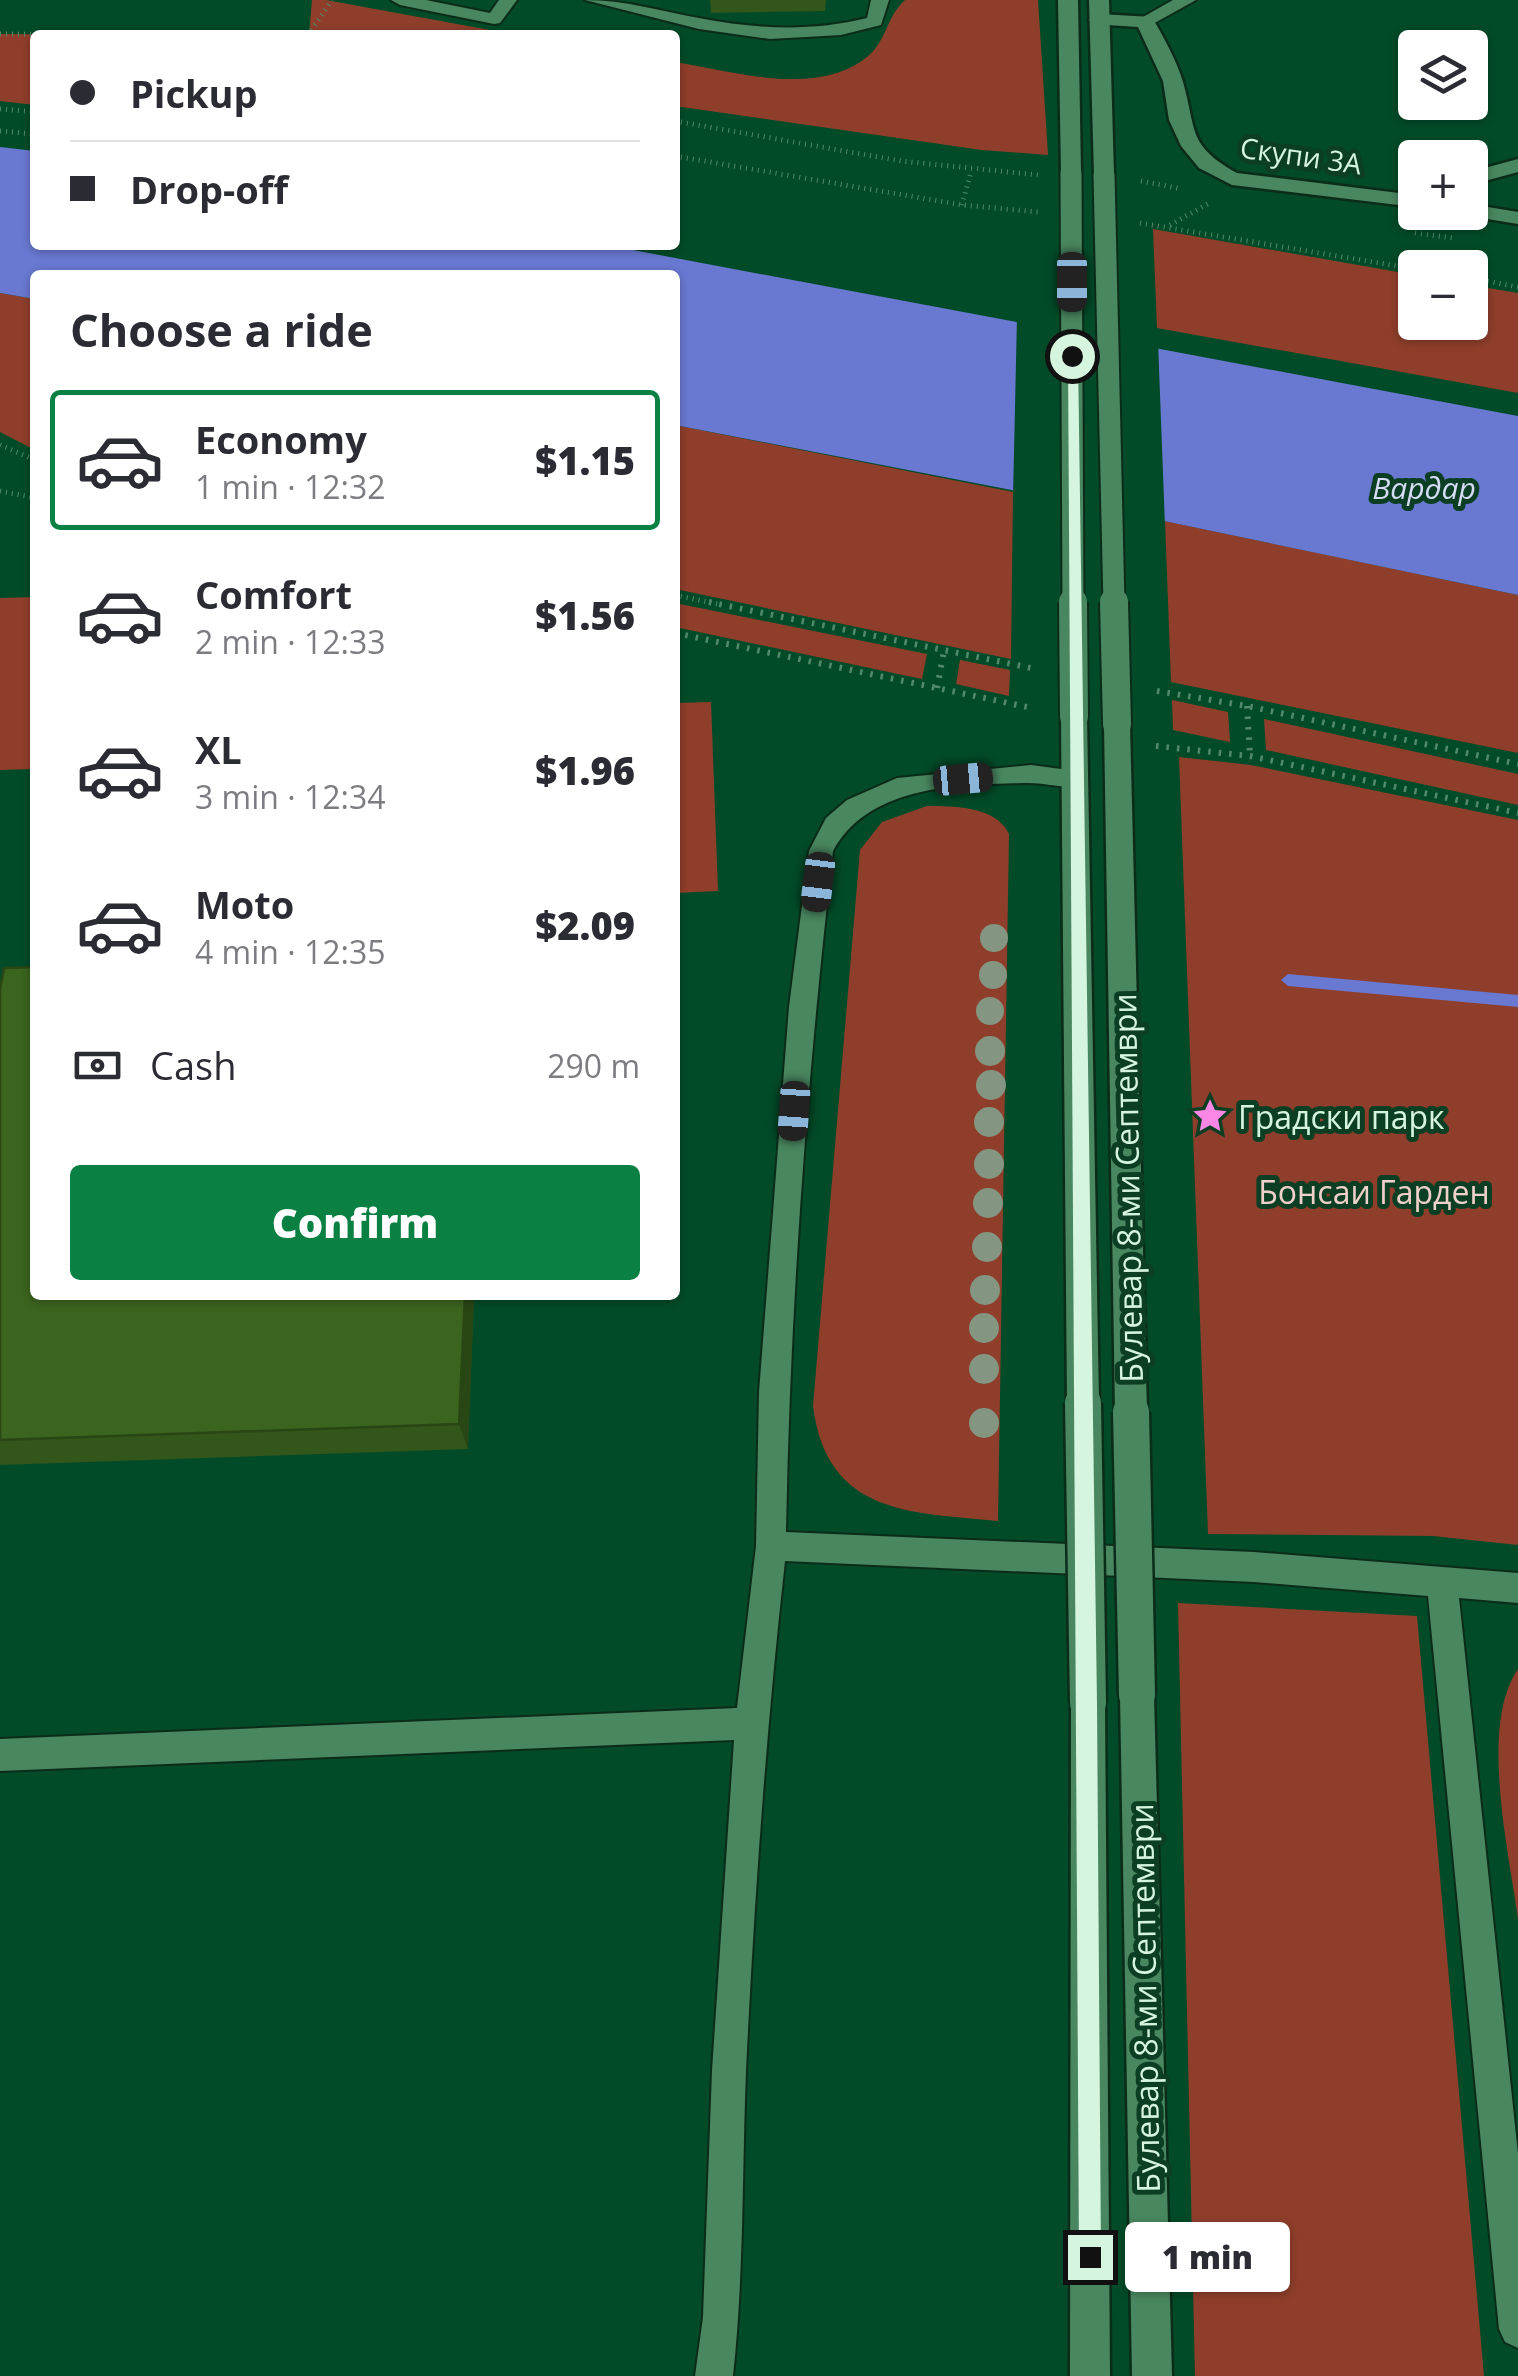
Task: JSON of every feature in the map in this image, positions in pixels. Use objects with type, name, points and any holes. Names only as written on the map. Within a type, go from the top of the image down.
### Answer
[{"type":"street","name":"Булевар 8-ми Септември","points":[[1068,0],[1088,1704],[1090,2376]]},
{"type":"street","name":"Булевар 8-ми Септември","points":[[1099,10],[1152,2376]]},
{"type":"street","points":[[1099,10],[1156,12]]},
{"type":"street","name":"Скупи 3А","points":[[1156,12],[1179,120],[1191,146],[1206,164],[1232,179],[1398,197]]},
{"type":"street","points":[[1488,174],[1518,165]]},
{"type":"street","points":[[1488,213],[1518,218]]},
{"type":"lane","points":[[400,0],[494,19],[508,0]]},
{"type":"lane","points":[[594,0],[707,25],[818,36],[875,21],[880,0]]},
{"type":"lane","points":[[1156,12],[1188,0]]},
{"type":"lane","points":[[714,2376],[721,2317],[729,2071],[751,1723],[771,1546],[774,1392],[794,1111],[821,851],[835,825],[856,807],[906,784],[1032,774],[1075,778]]},
{"type":"lane","points":[[771,1546],[1254,1567],[1518,1588]]},
{"type":"lane","points":[[1442,1582],[1518,2329]]},
{"type":"lane","points":[[0,1755],[751,1723]]},
{"type":"path","points":[[311,30],[332,0]]},
{"type":"path","points":[[0,34],[30,34]]},
{"type":"path","points":[[0,109],[30,112]]},
{"type":"path","points":[[680,122],[875,159],[1018,174]]},
{"type":"path","points":[[0,131],[30,134]]},
{"type":"path","points":[[680,157],[864,186]]},
{"type":"path","points":[[962,205],[971,172]]},
{"type":"path","points":[[1169,226],[1217,198]]},
{"type":"path","points":[[1488,281],[1518,286]]},
{"type":"path","points":[[0,446],[30,458]]},
{"type":"path","points":[[0,491],[30,497]]},
{"type":"path","points":[[680,596],[1039,670]]},
{"type":"path","points":[[680,634],[1032,708]]},
{"type":"path","points":[[937,688],[944,651]]},
{"type":"path","points":[[1152,690],[1248,706],[1518,764]]},
{"type":"path","points":[[1248,706],[1250,756]]},
{"type":"path","points":[[1174,748],[1250,756],[1518,813]]},
{"type":"green space","points":[[312,0],[326,0],[490,30],[309,30]]},
{"type":"green space","points":[[905,0],[1038,0],[1048,155],[982,150],[680,107],[680,63],[773,78],[824,76],[867,57],[879,44]]},
{"type":"green space","points":[[0,34],[30,34],[30,104],[0,101]]},
{"type":"green space","points":[[1153,229],[1398,272],[1398,340],[1488,340],[1488,288],[1518,293],[1518,393],[1157,328]]},
{"type":"green space","points":[[0,293],[30,298],[30,447],[0,432]]},
{"type":"green space","points":[[680,426],[1013,492],[1011,659],[680,590]]},
{"type":"green space","points":[[1165,521],[1518,595],[1518,753],[1171,682]]},
{"type":"green space","points":[[30,597],[30,769],[0,770],[0,598]]},
{"type":"green space","points":[[680,604],[927,654],[922,679],[680,628]]},
{"type":"green space","points":[[960,660],[1010,670],[1009,696],[956,684]]},
{"type":"green space","points":[[1172,700],[1228,712],[1230,742],[1173,730]]},
{"type":"green space","points":[[711,702],[718,891],[680,893],[680,703]]},
{"type":"green space","points":[[1264,719],[1518,774],[1518,805],[1266,750]]},
{"type":"green space","name":"Бонсаи Гарден","points":[[1179,757],[1251,765],[1518,820],[1518,1545],[1433,1536],[1208,1534]]},
{"type":"green space","points":[[927,806],[961,807],[984,813],[1003,825],[1009,834],[998,1521],[905,1510],[855,1488],[836,1469],[821,1442],[813,1406],[860,850],[882,822]]},
{"type":"green space","points":[[1178,1603],[1417,1616],[1484,2376],[1195,2376]]},
{"type":"green space","points":[[1518,1669],[1518,1919],[1498,1755],[1506,1693]]},
{"type":"water","name":"Вардар","points":[[0,147],[30,150],[30,250],[633,250],[1518,416],[1518,595],[1073,502],[680,426],[680,270],[30,270],[30,298],[0,293]]},
{"type":"pier","points":[[1017,317],[1158,342],[1165,526],[1013,497]]},
{"type":"building","points":[[30,967],[30,1300],[465,1300],[459,1424],[0,1440],[0,989],[4,968]]},
{"type":"waterway","points":[[1288,980],[1518,1001]]},
{"type":"place","name":"Градски парк","points":[[1210,1116]]},
{"type":"route","points":[[1072,356],[1088,1704],[1090,2257]]}]
